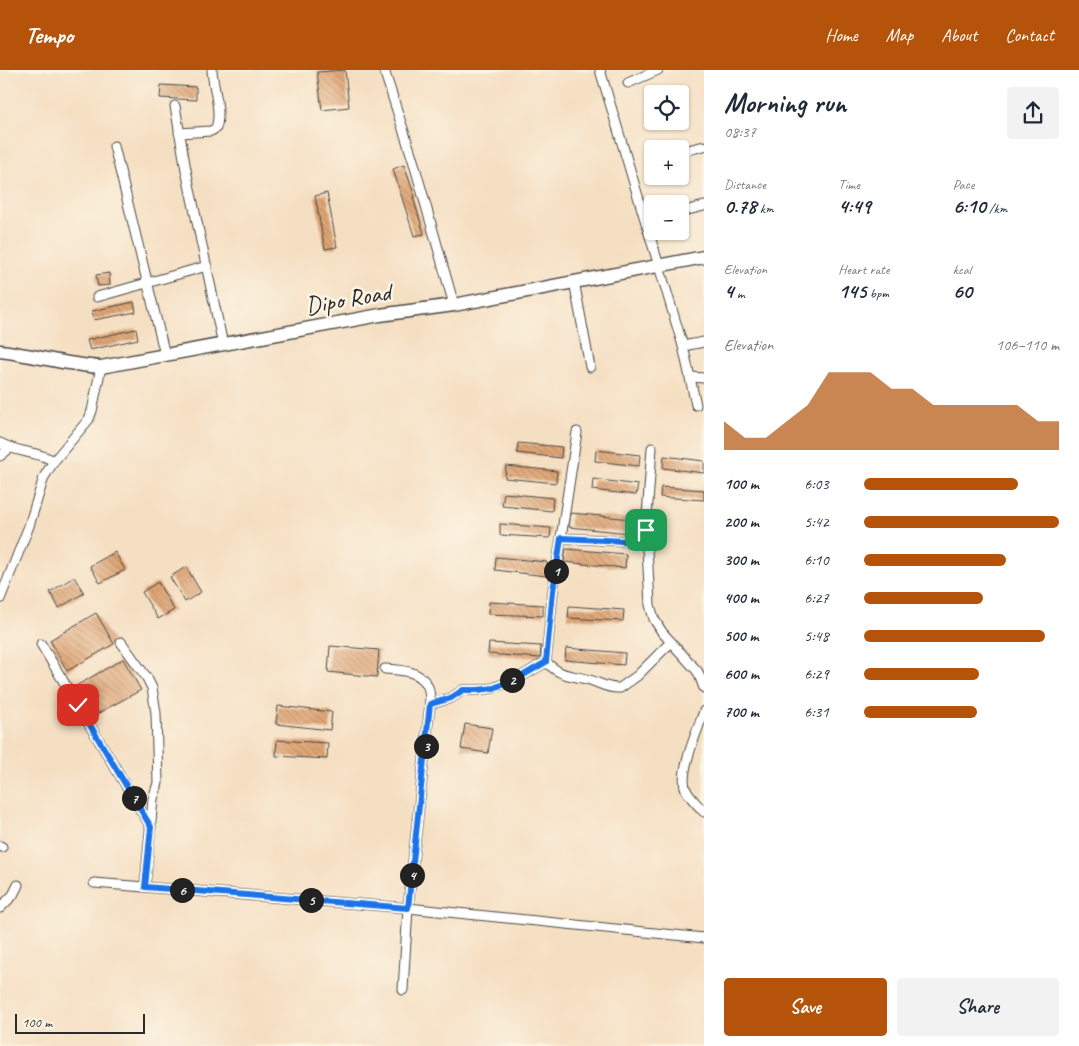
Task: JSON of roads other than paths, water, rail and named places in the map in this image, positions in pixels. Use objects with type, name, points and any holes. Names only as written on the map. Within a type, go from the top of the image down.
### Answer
[{"type":"main road","name":"Dipo Road","points":[[0,351],[101,367],[380,314],[454,305],[704,257]]},
{"type":"street","points":[[179,133],[211,131],[216,128],[218,123],[212,70]]},
{"type":"street","points":[[384,70],[413,160],[454,305]]},
{"type":"street","points":[[600,70],[683,346],[696,405]]},
{"type":"street","points":[[628,82],[658,70]]},
{"type":"street","points":[[175,106],[179,133],[224,345]]},
{"type":"street","points":[[114,146],[166,355]]},
{"type":"street","points":[[689,150],[704,146]]},
{"type":"street","points":[[689,210],[704,206]]},
{"type":"street","points":[[96,297],[207,266]]},
{"type":"street","points":[[574,281],[590,367]]},
{"type":"street","points":[[683,346],[704,342]]},
{"type":"street","points":[[0,599],[29,526],[44,477],[54,461],[89,419],[101,367]]},
{"type":"street","points":[[690,377],[704,378]]},
{"type":"street","points":[[546,662],[553,591],[573,463],[577,432],[561,538]]},
{"type":"street","points":[[0,443],[9,449],[37,453],[54,461]]},
{"type":"street","points":[[652,448],[646,530],[650,605],[654,619],[671,642],[698,672],[704,688]]},
{"type":"street","points":[[0,456],[9,449]]},
{"type":"street","points":[[561,538],[646,542]]},
{"type":"street","points":[[121,642],[152,688],[156,713],[158,782],[153,799],[145,887]]},
{"type":"street","points":[[546,662],[559,672],[571,677],[590,680],[604,686],[620,688],[632,680],[671,642]]},
{"type":"street","points":[[41,644],[151,827]]},
{"type":"street","points":[[430,704],[451,698],[463,690],[494,688],[522,676],[546,662]]},
{"type":"street","points":[[385,669],[402,670],[419,677],[428,687],[430,704],[408,908],[403,990]]},
{"type":"street","points":[[704,711],[688,756],[684,781],[690,796],[704,812]]},
{"type":"street","points":[[94,883],[408,908],[704,938]]},
{"type":"street","points":[[0,908],[13,896],[18,885]]}]
